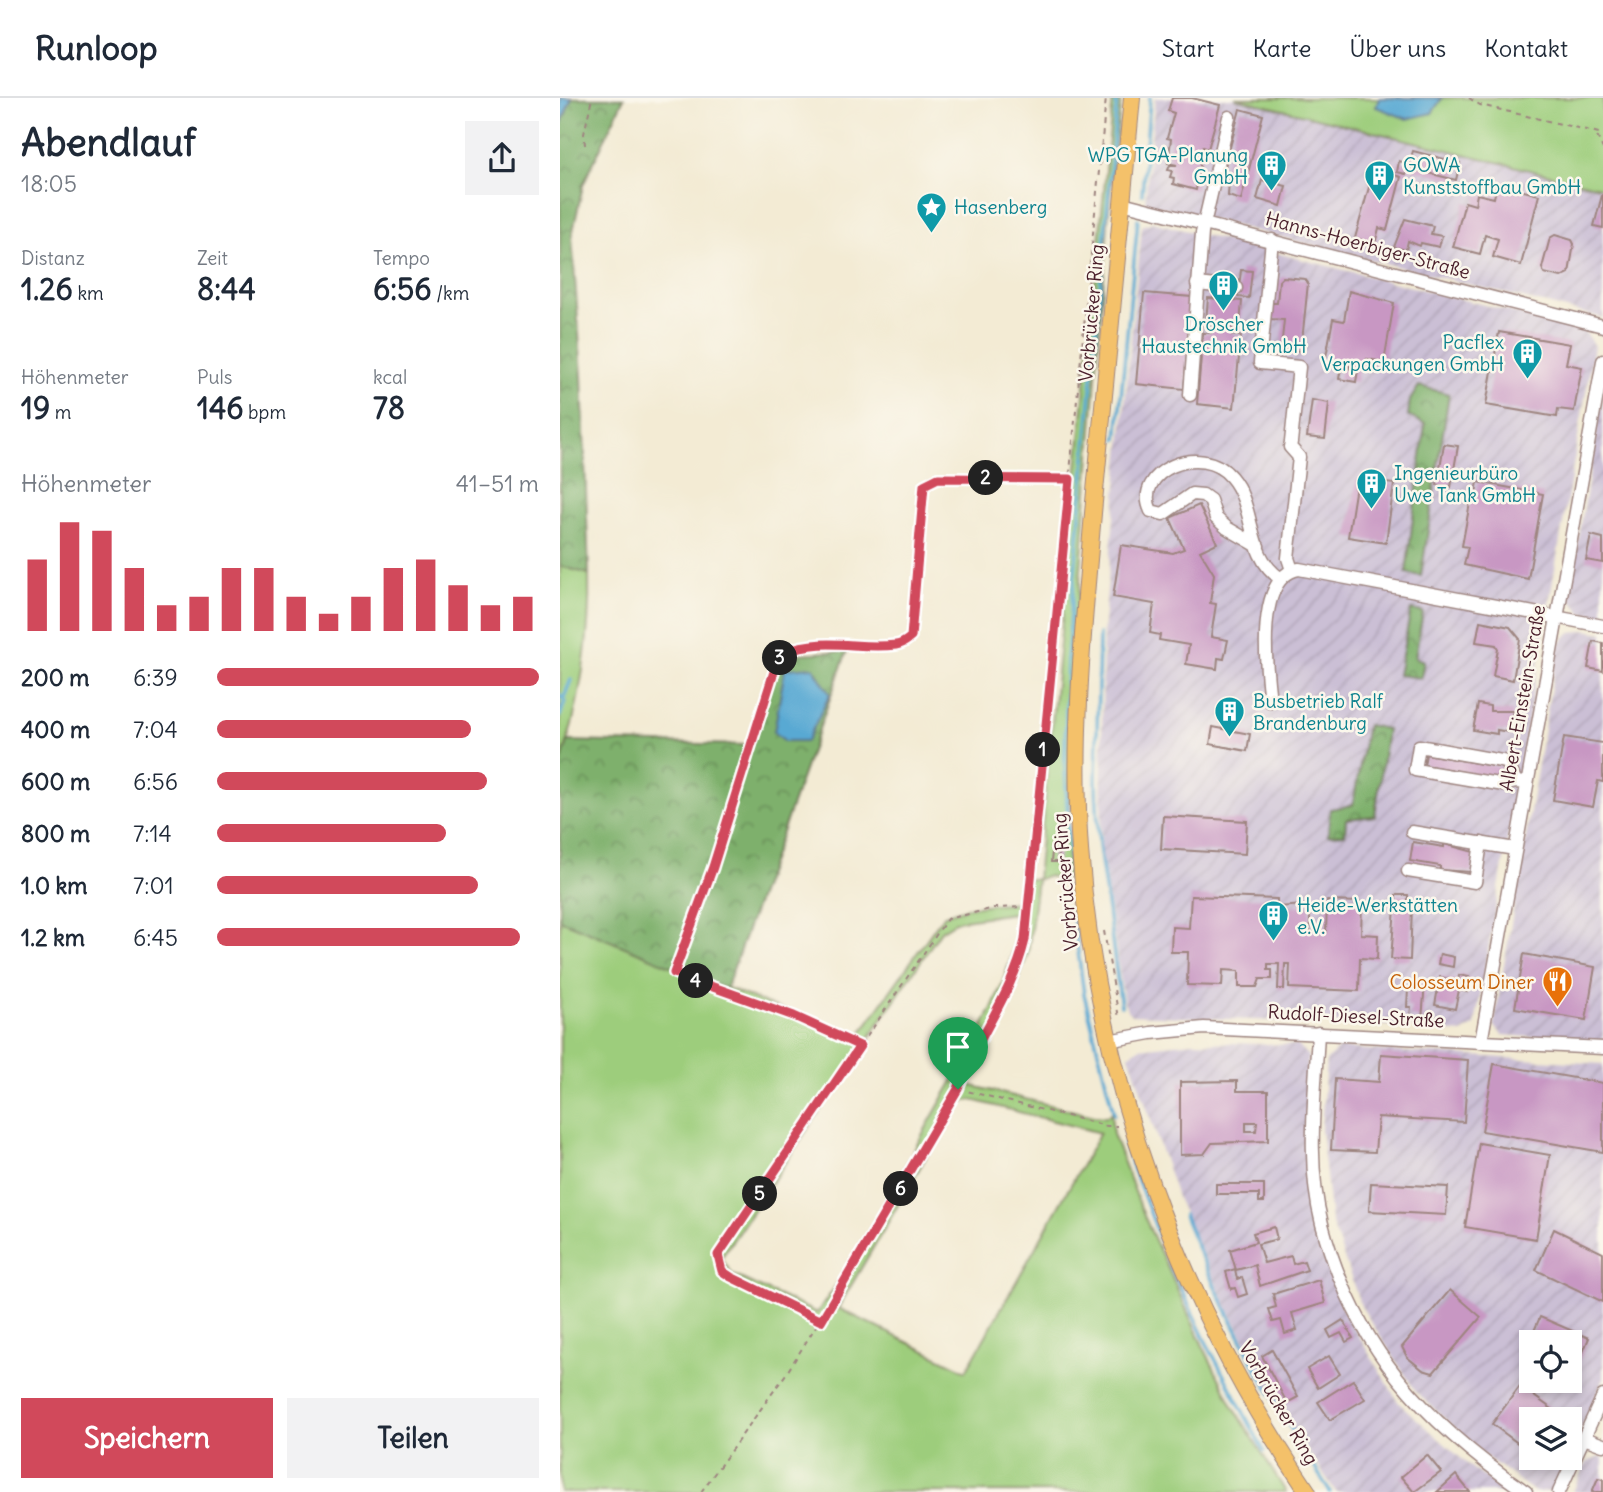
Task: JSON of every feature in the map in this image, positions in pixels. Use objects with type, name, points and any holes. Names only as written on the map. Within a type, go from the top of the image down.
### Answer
[{"type":"main road","name":"Vorbrücker Ring","points":[[1132,98],[1082,632],[1078,736],[1080,852],[1091,944],[1108,1041],[1156,1197],[1213,1331],[1255,1408],[1308,1492]]},
{"type":"street","points":[[1190,395],[1204,222],[1229,117]]},
{"type":"street","name":"Hanns-Hoerbiger-Straße","points":[[1122,203],[1603,326]]},
{"type":"street","points":[[1270,701],[1263,650],[1274,591],[1286,574],[1299,457],[1290,447],[1298,367],[1260,363],[1272,240]]},
{"type":"street","points":[[1197,284],[1236,288]]},
{"type":"street","name":"Albert-Einstein-Straße","points":[[1481,1042],[1515,849],[1521,782],[1603,361]]},
{"type":"street","points":[[1258,546],[1227,528],[1216,517],[1210,500],[1203,495],[1192,494],[1163,514],[1151,511],[1149,496],[1162,471],[1175,464],[1202,460],[1228,473],[1245,501],[1265,564],[1286,574],[1299,569],[1603,626]]},
{"type":"street","points":[[1419,746],[1507,762],[1521,782],[1504,785],[1415,770],[1419,746]]},
{"type":"street","points":[[1412,832],[1515,849]]},
{"type":"street","points":[[1408,871],[1475,882],[1481,843]]},
{"type":"street","name":"Rudolf-Diesel-Straße","points":[[1108,1041],[1152,1032],[1204,1028],[1603,1048]]},
{"type":"street","points":[[1318,1034],[1313,1129],[1315,1173],[1322,1223],[1354,1310],[1380,1357],[1409,1396],[1447,1433],[1526,1492]]},
{"type":"street","points":[[1559,1492],[1603,1396]]},
{"type":"street","points":[[1584,1438],[1603,1445]]},
{"type":"path","points":[[585,145],[585,126],[592,98]]},
{"type":"path","points":[[701,1492],[821,1321],[958,1089],[966,1067],[1014,980],[1025,940],[1106,98]]},
{"type":"path","points":[[1469,98],[1480,105],[1597,135],[1603,134]]},
{"type":"path","points":[[1597,135],[1603,149]]},
{"type":"path","points":[[860,1046],[794,1016],[674,973],[713,867],[776,665],[783,652],[801,645],[843,642],[895,645],[911,637],[924,485],[930,480],[1070,479]]},
{"type":"path","points":[[821,1321],[731,1277],[722,1271],[718,1255],[947,919],[995,908],[1028,907]]},
{"type":"path","points":[[1103,929],[1120,1022]]},
{"type":"path","points":[[958,1089],[1107,1126],[1132,1121]]},
{"type":"shaded area","points":[[1155,98],[1235,98],[1603,188],[1603,318],[1145,203]]},
{"type":"shaded area","points":[[1152,222],[1584,330],[1594,346],[1475,1025],[1462,1033],[1401,1026],[1131,1015],[1124,1003],[1101,846],[1103,632],[1142,226]]},
{"type":"shaded area","points":[[1603,393],[1603,617],[1582,613],[1569,597]]},
{"type":"shaded area","points":[[1585,630],[1603,633],[1603,1042],[1502,1035],[1494,1025],[1558,646],[1568,634]]},
{"type":"shaded area","points":[[1193,1042],[1297,1045],[1308,1055],[1305,1130],[1312,1225],[1344,1312],[1399,1403],[1474,1470],[1506,1492],[1336,1492],[1283,1414],[1224,1301],[1178,1200],[1129,1055],[1139,1048]]},
{"type":"shaded area","points":[[1339,1048],[1603,1064],[1603,1380],[1582,1428],[1582,1407],[1519,1407],[1519,1470],[1563,1470],[1554,1491],[1535,1492],[1485,1456],[1416,1392],[1361,1306],[1331,1221],[1321,1129],[1326,1061]]},
{"type":"shaded area","points":[[1600,1457],[1603,1459],[1603,1492],[1573,1492],[1586,1462]]},
{"type":"green space","points":[[572,98],[624,98],[583,185],[572,236],[582,375],[589,574],[560,566],[560,127]]},
{"type":"green space","points":[[1113,98],[1121,98],[1110,197],[1076,633],[1067,879],[1046,876],[1037,880],[1028,953],[1018,980],[968,1077],[968,1082],[973,1086],[1094,1116],[1106,1117],[1111,1113],[1113,1134],[1145,1218],[1203,1346],[1233,1406],[1286,1492],[560,1492],[560,920],[856,1040],[943,916],[972,907],[1023,902],[1026,879],[1037,879]],"holes":[[[1021,912],[1006,973],[981,1030],[872,1228],[817,1313],[733,1275],[721,1258],[941,931],[957,921]],[[972,1100],[1100,1133],[966,1371],[838,1308],[954,1109],[959,1102]]]},
{"type":"green space","points":[[1235,98],[1379,98],[1376,107],[1432,113],[1442,98],[1603,98],[1603,188]]},
{"type":"green space","points":[[1419,386],[1449,394],[1421,576],[1406,573],[1425,424],[1408,416],[1410,400]]},
{"type":"green space","points":[[560,566],[589,574],[589,598],[583,671],[560,766]]},
{"type":"green space","points":[[1411,610],[1423,612],[1415,658],[1424,661],[1421,678],[1398,675]]},
{"type":"green space","points":[[847,651],[726,989],[560,920],[560,766],[568,741],[748,745],[779,655]]},
{"type":"green space","points":[[1367,725],[1387,729],[1375,816],[1346,819],[1345,834],[1328,835],[1330,809],[1353,805]]},
{"type":"water","points":[[560,98],[572,98],[560,127]]},
{"type":"water","points":[[1379,98],[1442,98],[1432,113],[1407,119],[1376,107]]},
{"type":"water","points":[[813,667],[830,694],[807,741],[785,741],[774,732],[785,669]]},
{"type":"building","points":[[1172,98],[1192,98],[1220,105],[1208,149],[1203,147],[1196,190],[1173,184],[1174,178],[1170,177],[1172,171],[1168,170],[1170,165],[1177,165],[1168,163],[1171,139],[1167,138],[1174,113],[1168,111]]},
{"type":"building","points":[[1240,109],[1263,115],[1241,200],[1228,196],[1229,180],[1222,178]]},
{"type":"building","points":[[1413,151],[1460,163],[1456,180],[1408,168],[1406,174],[1397,172],[1399,161],[1409,164]]},
{"type":"building","name":"GOWA Kunststoffbau GmbH","points":[[1374,169],[1401,177],[1387,230],[1379,228],[1375,244],[1355,238]]},
{"type":"building","name":"WPG TGA-Planung GmbH","points":[[1262,180],[1286,186],[1281,206],[1257,199]]},
{"type":"building","points":[[1497,184],[1539,195],[1521,265],[1493,257],[1498,239],[1485,235],[1480,254],[1453,247],[1465,202],[1475,205],[1477,194],[1494,198]]},
{"type":"building","points":[[1603,195],[1603,228],[1594,226]]},
{"type":"building","points":[[1405,219],[1433,226],[1431,234],[1442,236],[1439,247],[1421,243],[1420,246],[1408,241],[1406,250],[1394,247]]},
{"type":"building","points":[[1555,235],[1572,240],[1574,244],[1569,273],[1561,277],[1544,273],[1542,268],[1550,238]]},
{"type":"building","points":[[1241,270],[1252,271],[1249,298],[1238,297]]},
{"type":"building","points":[[1283,277],[1305,279],[1308,283],[1301,351],[1281,349],[1284,320],[1270,319],[1271,303],[1277,303],[1279,281]]},
{"type":"building","points":[[1349,291],[1394,303],[1384,362],[1367,359],[1365,369],[1325,362],[1333,319],[1344,321]]},
{"type":"building","points":[[1144,293],[1192,297],[1184,389],[1136,384]]},
{"type":"building","points":[[1208,298],[1242,301],[1240,325],[1233,324],[1232,335],[1241,336],[1234,408],[1197,404],[1203,333],[1211,333],[1213,322],[1206,322]]},
{"type":"building","name":"Pacflex Verpackungen GmbH","points":[[1499,332],[1570,344],[1566,364],[1582,367],[1574,411],[1558,409],[1557,417],[1486,405]]},
{"type":"building","points":[[1341,367],[1358,370],[1356,382],[1339,379]]},
{"type":"building","points":[[1312,400],[1329,403],[1325,439],[1307,437]]},
{"type":"building","points":[[1444,444],[1458,446],[1451,487],[1437,485]]},
{"type":"building","name":"Ingenieurbüro Uwe Tank GmbH","points":[[1357,479],[1394,484],[1386,543],[1348,537]]},
{"type":"building","points":[[1478,482],[1543,494],[1528,579],[1464,565],[1468,547],[1462,546],[1472,492],[1476,493]]},
{"type":"building","points":[[1199,505],[1217,543],[1200,551],[1214,574],[1210,603],[1216,604],[1211,637],[1228,640],[1224,659],[1218,658],[1217,669],[1186,664],[1189,645],[1159,640],[1160,635],[1150,633],[1154,604],[1113,597],[1121,545],[1173,553],[1184,549],[1170,518]]},
{"type":"building","points":[[1591,535],[1603,538],[1603,563],[1586,560]]},
{"type":"building","points":[[1480,621],[1510,627],[1520,639],[1513,680],[1493,676],[1498,649],[1496,645],[1476,642]]},
{"type":"building","points":[[1593,641],[1603,643],[1603,671],[1588,668]]},
{"type":"building","points":[[1478,704],[1490,706],[1490,711],[1513,711],[1509,732],[1497,730],[1497,734],[1473,730]]},
{"type":"building","name":"Busbetrieb Ralf Brandenburg","points":[[1213,727],[1250,734],[1247,751],[1210,744]]},
{"type":"building","points":[[1564,737],[1603,743],[1603,782],[1598,781],[1593,807],[1553,800]]},
{"type":"building","points":[[1426,754],[1504,768],[1502,779],[1424,765]]},
{"type":"building","points":[[1163,816],[1247,821],[1245,854],[1161,849]]},
{"type":"building","points":[[1413,842],[1444,847],[1444,844],[1474,852],[1471,872],[1440,870],[1440,866],[1410,861]]},
{"type":"building","points":[[1052,852],[1059,853],[1058,862],[1051,862]]},
{"type":"building","points":[[1396,895],[1408,895],[1408,907],[1412,907],[1410,960],[1391,959]]},
{"type":"building","name":"Heide-Werkstätten e.V.","points":[[1191,896],[1277,899],[1277,907],[1305,905],[1310,908],[1310,932],[1326,932],[1327,901],[1362,902],[1361,934],[1378,935],[1377,959],[1360,958],[1359,991],[1289,988],[1290,964],[1285,964],[1284,989],[1278,989],[1279,964],[1268,964],[1268,970],[1272,970],[1272,979],[1260,979],[1257,987],[1239,987],[1239,971],[1223,970],[1222,986],[1187,985],[1188,952],[1171,952],[1172,927],[1189,928]]},
{"type":"building","points":[[1440,954],[1454,957],[1453,967],[1438,964]]},
{"type":"building","points":[[1524,954],[1595,967],[1586,1020],[1515,1008]]},
{"type":"building","points":[[1459,975],[1469,977],[1467,992],[1459,990],[1455,1009],[1435,1005],[1440,977],[1458,981]]},
{"type":"building","points":[[1416,982],[1425,982],[1422,1020],[1410,1016],[1411,1007],[1407,1007],[1408,989],[1415,991]]},
{"type":"building","points":[[1381,1054],[1468,1060],[1464,1122],[1378,1117],[1375,1152],[1331,1150],[1335,1079],[1379,1082]]},
{"type":"building","points":[[1494,1064],[1603,1083],[1603,1152],[1482,1131]]},
{"type":"building","points":[[1237,1081],[1237,1091],[1268,1091],[1268,1141],[1212,1143],[1204,1154],[1180,1155],[1180,1082]],"holes":[[[1246,1122],[1257,1122],[1256,1131],[1246,1131]]]},
{"type":"building","points":[[1479,1143],[1550,1155],[1536,1239],[1465,1227]]},
{"type":"building","points":[[1371,1183],[1448,1187],[1446,1215],[1369,1211]]},
{"type":"building","points":[[1216,1184],[1264,1184],[1264,1202],[1259,1202],[1259,1194],[1216,1194]]},
{"type":"building","points":[[1274,1227],[1277,1239],[1258,1244],[1264,1263],[1291,1256],[1293,1264],[1304,1261],[1307,1270],[1260,1286],[1255,1265],[1236,1270],[1230,1250],[1256,1242],[1253,1233]]},
{"type":"building","points":[[1554,1229],[1603,1253],[1603,1302],[1536,1270]]},
{"type":"building","points":[[1235,1269],[1237,1279],[1242,1277],[1247,1294],[1238,1297],[1235,1288],[1231,1289],[1226,1272]]},
{"type":"building","points":[[1319,1280],[1325,1303],[1292,1313],[1297,1330],[1285,1334],[1281,1320],[1273,1322],[1269,1309],[1276,1307],[1273,1294]]},
{"type":"building","points":[[1450,1290],[1481,1317],[1433,1373],[1423,1370],[1407,1357],[1402,1347]]},
{"type":"building","points":[[1540,1317],[1570,1330],[1534,1330]]},
{"type":"building","points":[[1343,1320],[1353,1338],[1346,1342],[1341,1333],[1331,1338],[1327,1330]]},
{"type":"building","points":[[1582,1335],[1589,1338],[1582,1354]]},
{"type":"building","points":[[1272,1350],[1298,1397],[1287,1403],[1262,1356]]},
{"type":"building","points":[[1329,1356],[1340,1374],[1318,1388],[1307,1369]]},
{"type":"building","points":[[1353,1380],[1365,1399],[1330,1420],[1318,1402]]},
{"type":"building","points":[[1519,1387],[1519,1393],[1530,1393],[1549,1407],[1519,1407],[1519,1444],[1492,1424]]},
{"type":"building","points":[[1427,1455],[1441,1472],[1414,1492],[1401,1477]]},
{"type":"building","points":[[1456,1475],[1470,1492],[1437,1492]]},
{"type":"building","points":[[1598,1478],[1603,1479],[1603,1492],[1592,1492]]},
{"type":"waterway","points":[[1114,1114],[1084,994],[1073,916],[1065,766],[1067,660],[1117,98]]},
{"type":"waterway","points":[[1142,194],[1150,98]]},
{"type":"waterway","points":[[1117,439],[1138,219]]},
{"type":"waterway","points":[[1099,634],[1096,786],[1099,845],[1121,1006]]},
{"type":"waterway","points":[[564,697],[571,680]]},
{"type":"waterway","points":[[560,695],[565,701],[560,716]]},
{"type":"waterway","points":[[1124,1144],[1170,1265],[1205,1340],[1264,1451]]},
{"type":"waterway","points":[[1184,1215],[1215,1287],[1250,1357],[1330,1492]]},
{"type":"place","name":"WPG TGA-Planung GmbH","points":[[1271,193]]},
{"type":"place","name":"GOWA Kunststoffbau GmbH","points":[[1380,203]]},
{"type":"place","name":"Hasenberg","points":[[931,234]]},
{"type":"place","name":"Dröscher Haustechnik GmbH","points":[[1224,312]]},
{"type":"place","name":"Pacflex Verpackungen GmbH","points":[[1527,380]]},
{"type":"place","name":"Ingenieurbüro Uwe Tank GmbH","points":[[1371,511]]},
{"type":"place","name":"Busbetrieb Ralf Brandenburg","points":[[1230,739]]},
{"type":"place","name":"Heide-Werkstätten e.V.","points":[[1274,943]]},
{"type":"place","name":"Colosseum Diner","points":[[1557,1009]]},
{"type":"route","points":[[1070,479],[1025,940],[1014,980],[966,1067],[958,1089],[821,1321],[731,1277],[722,1271],[718,1255],[860,1046],[794,1016],[674,973],[713,867],[776,665],[783,652],[801,645],[843,642],[895,645],[904,643],[911,637],[924,485],[930,480],[1070,479]]}]
